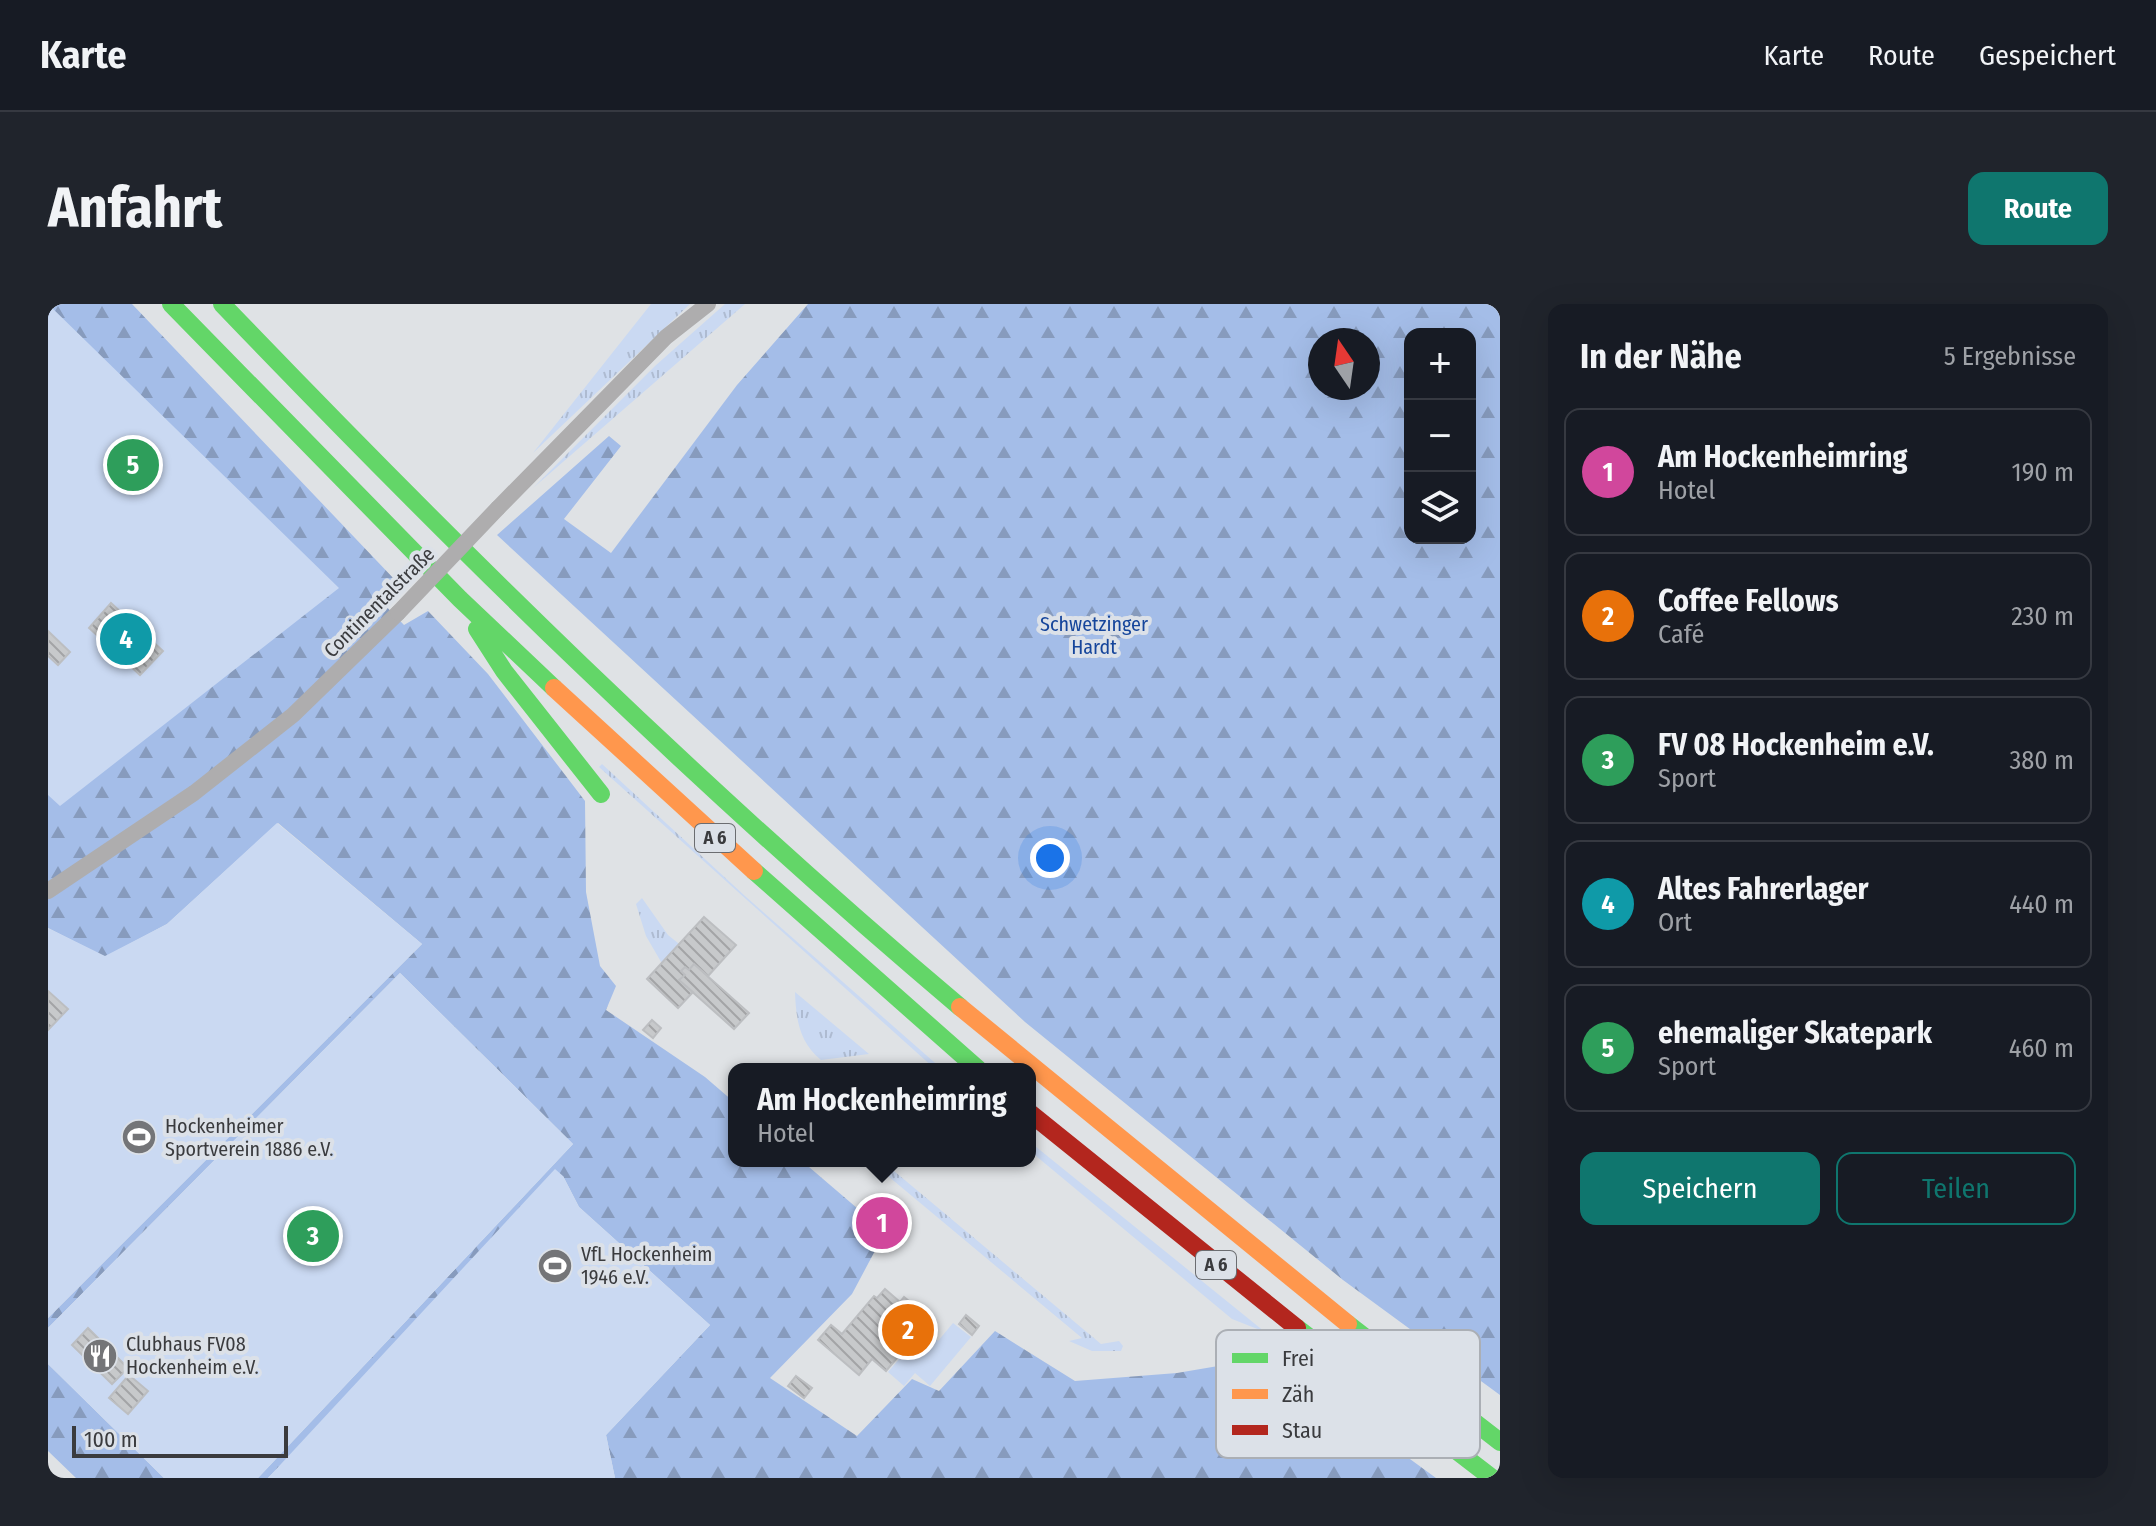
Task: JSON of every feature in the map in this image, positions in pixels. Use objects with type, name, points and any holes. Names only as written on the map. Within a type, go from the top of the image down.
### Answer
[{"type":"highway","name":"A 6","points":[[171,304],[460,599],[674,801],[971,1063]]},
{"type":"highway","name":"A 6","points":[[222,304],[484,573],[631,714],[822,888],[1026,1063]]},
{"type":"highway","points":[[460,599],[492,656],[530,700],[601,794]]},
{"type":"highway","name":"A 6","points":[[1036,1072],[1358,1330]]},
{"type":"highway","name":"A 6","points":[[1036,1118],[1300,1330]]},
{"type":"highway","name":"A 6","points":[[1480,1426],[1500,1442]]},
{"type":"highway","name":"A 6","points":[[1466,1458],[1492,1478]]},
{"type":"street","name":"Continentalstraße","points":[[48,891],[194,793],[293,715],[398,613],[666,337],[708,304]]},
{"type":"green space","points":[[48,304],[132,304],[396,581],[380,600],[404,625],[428,611],[488,674],[585,801],[586,892],[600,966],[616,986],[606,1010],[705,1077],[728,1097],[728,1167],[809,1167],[885,1232],[852,1294],[770,1378],[857,1436],[912,1379],[939,1391],[995,1331],[1075,1381],[1177,1373],[1216,1366],[1216,1458],[1409,1458],[1436,1478],[615,1478],[606,1435],[710,1325],[579,1207],[563,1176],[268,1478],[258,1478],[573,1144],[400,973],[48,1328],[48,1318],[422,944],[278,823],[167,924],[105,957],[48,928]]},
{"type":"green space","points":[[48,304],[339,588],[60,806],[48,795]]},
{"type":"green space","points":[[651,304],[690,304],[533,453]]},
{"type":"green space","points":[[725,304],[745,304],[533,488],[655,366]]},
{"type":"green space","name":"Schwetzinger Hardt","points":[[808,304],[1500,304],[1500,1395],[1480,1380],[1480,1330],[1411,1330],[1343,1280],[1025,1022],[497,535],[609,436],[621,446],[564,519],[611,553],[737,385]]},
{"type":"green space","points":[[602,764],[745,896],[935,1063],[928,1063],[599,767]]},
{"type":"green space","name":"Hockenheimer Sportverein 1886 e.V.","points":[[277,823],[422,944],[48,1318],[48,928],[105,956],[167,924]]},
{"type":"green space","points":[[642,898],[668,935],[683,947],[664,967],[646,936],[636,904]]},
{"type":"green space","points":[[400,973],[573,1144],[258,1478],[164,1478],[48,1364],[48,1328]]},
{"type":"green space","points":[[795,992],[869,1054],[821,1060],[803,1038]]},
{"type":"green space","points":[[1036,1147],[1263,1330],[1232,1319],[1036,1156]]},
{"type":"green space","points":[[877,1167],[889,1167],[1101,1344],[1119,1341],[1123,1346],[1121,1351],[1092,1351],[1069,1341],[1082,1338]]},
{"type":"green space","name":"VfL Hockenheim 1946 e.V.","points":[[555,1169],[563,1176],[579,1207],[710,1325],[606,1435],[615,1478],[268,1478]]},
{"type":"green space","points":[[953,1323],[971,1337],[930,1386],[915,1373],[904,1386],[888,1372],[924,1330],[938,1341]]},
{"type":"green space","points":[[48,1364],[164,1478],[76,1478],[48,1451]]},
{"type":"building","points":[[111,603],[163,651],[140,675],[89,628]]},
{"type":"building","points":[[48,631],[70,652],[58,665],[48,656]]},
{"type":"building","points":[[704,917],[736,945],[708,976],[694,964],[689,970],[685,967],[681,971],[685,975],[679,980],[693,992],[678,1008],[647,979]]},
{"type":"building","points":[[694,964],[749,1013],[734,1029],[679,980],[685,975],[681,971],[685,967],[689,970]]},
{"type":"building","points":[[48,991],[68,1009],[48,1030]]},
{"type":"building","points":[[652,1020],[661,1028],[653,1038],[643,1030]]},
{"type":"building","points":[[885,1289],[900,1302],[904,1297],[933,1321],[926,1330],[923,1327],[886,1371],[872,1359],[859,1375],[818,1340],[831,1325],[842,1334],[874,1296],[877,1298]]},
{"type":"building","points":[[966,1315],[979,1326],[972,1335],[959,1324]]},
{"type":"building","name":"Clubhaus FV08 Hockenheim e.V.","points":[[88,1328],[128,1368],[112,1384],[72,1345]]},
{"type":"building","points":[[129,1375],[148,1391],[128,1414],[109,1398]]},
{"type":"building","points":[[796,1376],[812,1388],[804,1398],[788,1386]]},
{"type":"traffic: fast","points":[[171,304],[460,599],[554,688]]},
{"type":"traffic: fast","points":[[222,304],[400,487],[582,666],[768,839],[960,1007]]},
{"type":"traffic: fast","points":[[477,629],[504,671],[601,794]]},
{"type":"traffic: fast","points":[[754,871],[971,1063]]},
{"type":"traffic: fast","points":[[1348,1324],[1356,1330]]},
{"type":"traffic: fast","points":[[1480,1426],[1500,1442]]},
{"type":"traffic: fast","points":[[1466,1458],[1492,1478]]},
{"type":"traffic: slow","points":[[554,688],[754,871]]},
{"type":"traffic: slow","points":[[960,1007],[1029,1063]]},
{"type":"traffic: slow","points":[[1036,1069],[1348,1324]]},
{"type":"traffic: jam","points":[[1036,1118],[1297,1328]]},
{"type":"place","name":"ehemaliger Skatepark","points":[[133,465]]},
{"type":"place","name":"Altes Fahrerlager","points":[[126,639]]},
{"type":"place","name":"Hockenheimer Sportverein 1886 e.V.","points":[[139,1137]]},
{"type":"place","name":"Am Hockenheimring","points":[[882,1223]]},
{"type":"place","name":"FV 08 Hockenheim e.V.","points":[[313,1236]]},
{"type":"place","name":"VfL Hockenheim 1946 e.V.","points":[[555,1266]]},
{"type":"place","name":"Coffee Fellows","points":[[908,1330]]},
{"type":"place","name":"Clubhaus FV08 Hockenheim e.V.","points":[[100,1356]]}]
